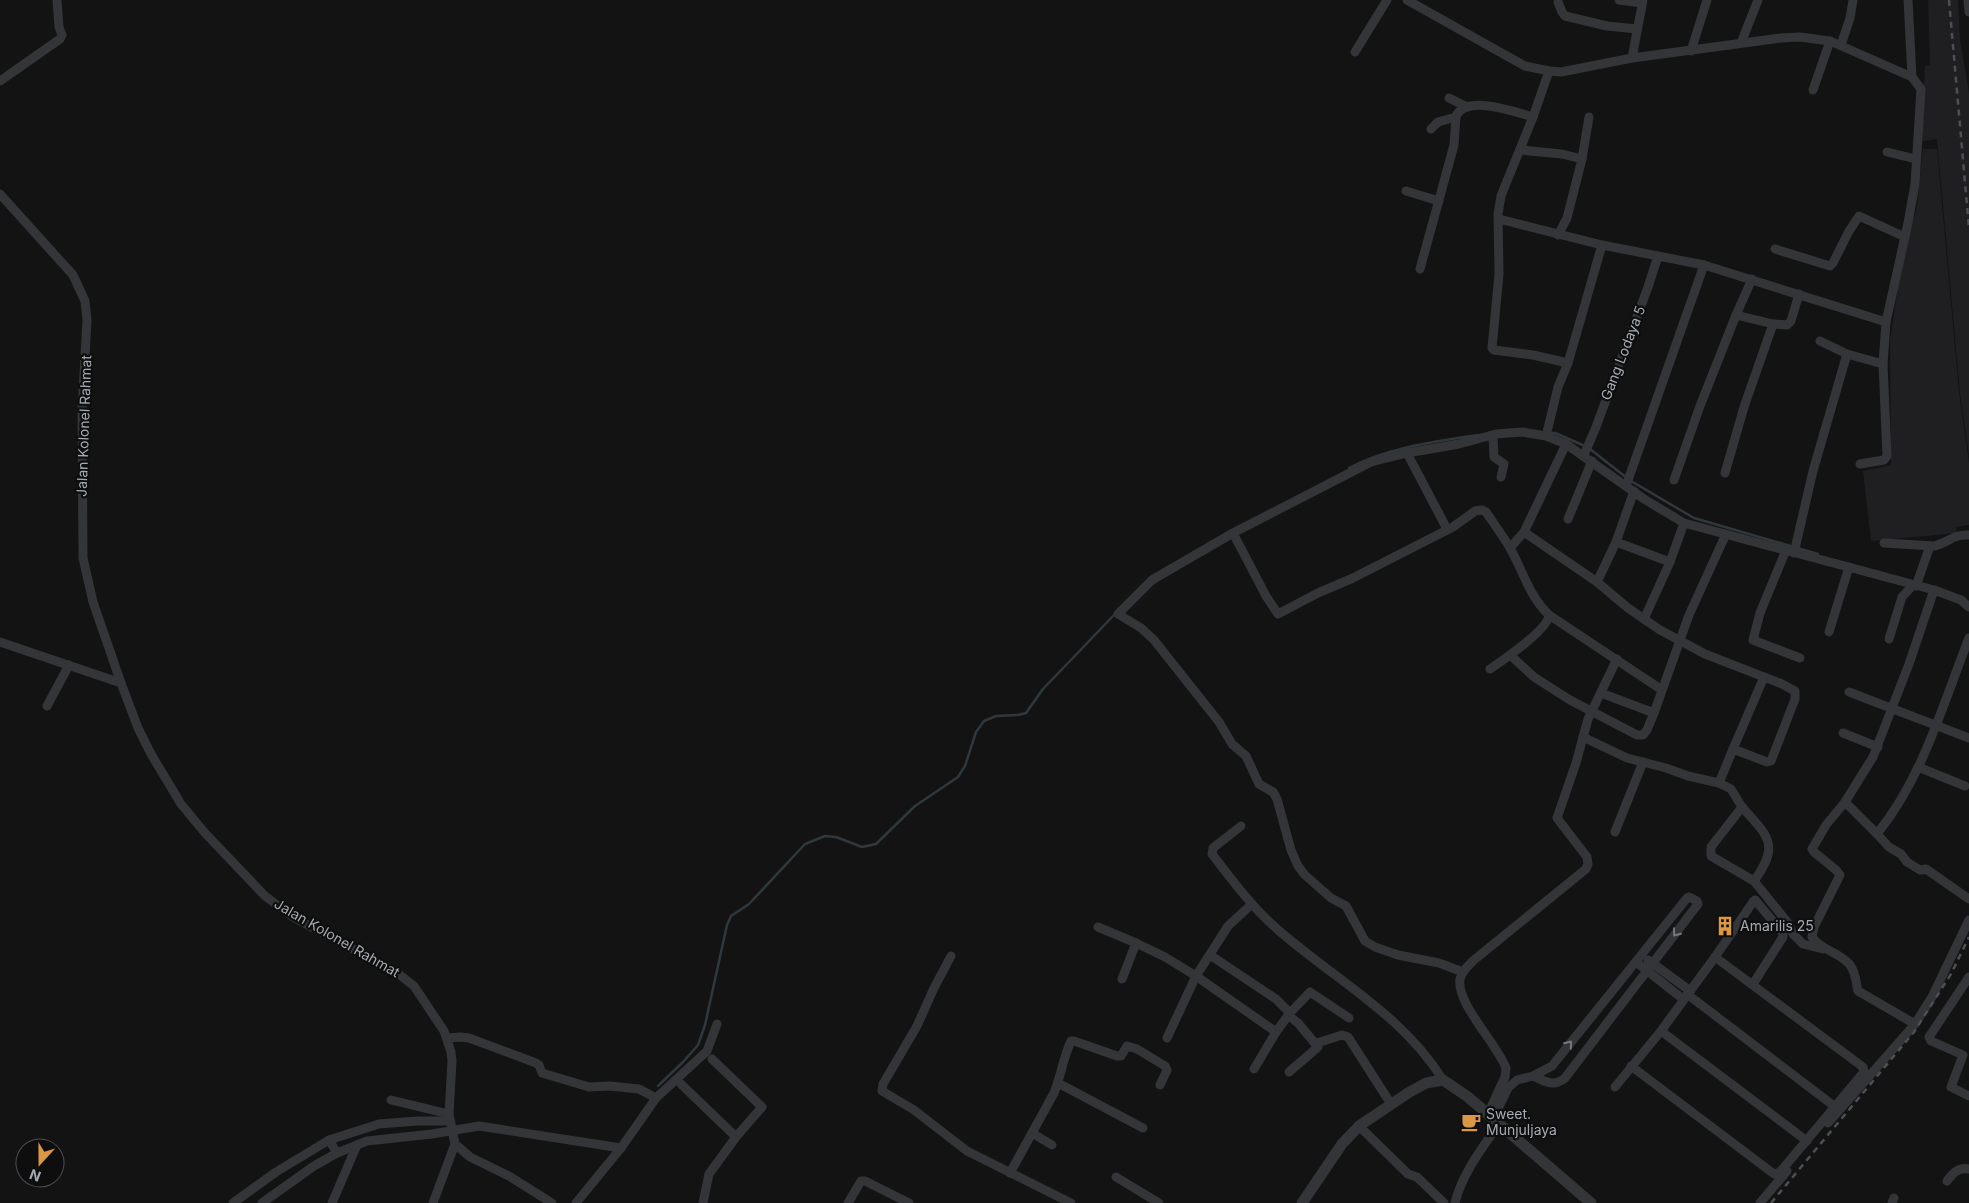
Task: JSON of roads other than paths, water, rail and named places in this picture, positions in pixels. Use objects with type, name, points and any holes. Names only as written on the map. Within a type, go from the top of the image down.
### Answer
[{"type":"street","points":[[0,81],[60,39],[62,33],[59,27],[57,0]]},
{"type":"street","points":[[1355,52],[1387,0]]},
{"type":"street","points":[[1407,0],[1525,66],[1549,71],[1561,72],[1632,58],[1800,37],[1830,40],[1912,77]]},
{"type":"street","points":[[1619,0],[1642,1],[1632,58]]},
{"type":"street","points":[[1692,51],[1707,0]]},
{"type":"street","points":[[1742,43],[1758,0]]},
{"type":"street","points":[[1841,45],[1850,18],[1853,0]]},
{"type":"street","points":[[1860,464],[1884,460],[1887,456],[1884,364],[1886,322],[1905,237],[1914,184],[1920,89],[1912,77],[1908,0]]},
{"type":"street","points":[[1968,0],[1969,12]]},
{"type":"street","points":[[1558,2],[1565,16],[1607,26],[1636,29]]},
{"type":"street","points":[[1813,90],[1830,40]]},
{"type":"street","points":[[1549,71],[1520,150],[1502,190],[1499,219],[1499,274],[1492,348],[1494,350],[1533,355],[1568,363]]},
{"type":"street","points":[[1449,98],[1467,107]]},
{"type":"street","points":[[1420,270],[1454,145],[1458,112],[1467,107],[1492,106],[1533,117]]},
{"type":"street","points":[[1558,235],[1566,218],[1582,159],[1589,117]]},
{"type":"street","points":[[1431,129],[1438,122],[1456,118]]},
{"type":"street","points":[[1520,150],[1562,154],[1582,159]]},
{"type":"street","points":[[1887,152],[1916,159]]},
{"type":"street","points":[[1406,191],[1439,201]]},
{"type":"street","name":"Jalan Kolonel Rahmat","points":[[0,194],[72,275],[85,301],[88,320],[82,410],[81,530],[83,558],[93,602],[138,728],[167,782],[205,833],[264,896],[293,917],[406,978],[444,1031],[453,1037],[450,1121],[455,1144]]},
{"type":"street","points":[[1775,249],[1830,266],[1859,216],[1905,237]]},
{"type":"street","points":[[1499,219],[1602,245],[1704,265],[1752,278],[1886,322]]},
{"type":"street","points":[[1546,434],[1558,387],[1568,363],[1602,245]]},
{"type":"street","name":"Gang Lodaya 5","points":[[1586,450],[1658,256]]},
{"type":"street","points":[[1597,582],[1616,542],[1629,484],[1704,265]]},
{"type":"street","points":[[1674,480],[1700,406],[1752,278]]},
{"type":"street","points":[[1736,315],[1788,326],[1800,294]]},
{"type":"street","points":[[1725,473],[1744,407],[1773,324]]},
{"type":"street","points":[[1820,341],[1847,354],[1884,364]]},
{"type":"street","points":[[1800,658],[1753,640],[1760,614],[1798,539],[1814,471],[1847,354]]},
{"type":"street","points":[[1463,972],[1429,960],[1398,955],[1375,947],[1365,941],[1346,906],[1331,898],[1305,875],[1298,866],[1291,850],[1277,799],[1273,792],[1259,784],[1246,756],[1232,744],[1219,722],[1154,640],[1141,628],[1118,614],[1152,580],[1232,533],[1371,462],[1407,453],[1522,432],[1546,434],[1566,444],[1586,450],[1592,461],[1629,484],[1684,523],[1916,584],[1961,600],[1969,607]]},
{"type":"street","points":[[1493,436],[1494,457],[1504,464],[1500,477]]},
{"type":"street","points":[[1510,548],[1524,532],[1566,444]]},
{"type":"street","points":[[1407,453],[1448,529]]},
{"type":"street","points":[[1568,519],[1592,461]]},
{"type":"street","points":[[1232,533],[1266,596],[1278,614],[1448,529],[1475,511],[1482,510],[1486,512],[1510,548],[1527,586],[1542,608],[1662,690]]},
{"type":"street","points":[[1644,620],[1670,562],[1684,523]]},
{"type":"street","points":[[1524,532],[1597,582],[1644,620],[1705,654],[1782,684],[1795,691],[1796,694],[1771,761],[1767,762],[1733,749]]},
{"type":"street","points":[[1510,655],[1534,677],[1570,700],[1639,736],[1645,734],[1690,615],[1726,534]]},
{"type":"street","points":[[1884,543],[1930,546],[1942,544],[1954,536],[1969,535]]},
{"type":"street","points":[[1616,542],[1670,562]]},
{"type":"street","points":[[1889,639],[1902,597],[1916,584],[1930,546]]},
{"type":"street","points":[[1829,632],[1849,567]]},
{"type":"street","points":[[1826,950],[1814,939],[1812,933],[1840,873],[1812,849],[1826,825],[1845,802],[1878,747],[1934,590]]},
{"type":"street","points":[[1490,670],[1545,624],[1550,615]]},
{"type":"street","points":[[1877,834],[1906,792],[1918,767],[1969,638]]},
{"type":"street","points":[[0,642],[121,683]]},
{"type":"street","points":[[1493,1119],[1506,1068],[1460,991],[1460,979],[1463,972],[1474,960],[1586,869],[1588,864],[1587,857],[1557,818],[1588,719],[1617,660]]},
{"type":"street","points":[[47,706],[69,665]]},
{"type":"street","points":[[1718,783],[1764,677]]},
{"type":"street","points":[[1849,692],[1969,738]]},
{"type":"street","points":[[1601,693],[1654,713]]},
{"type":"street","points":[[1843,733],[1878,747]]},
{"type":"street","points":[[1583,737],[1627,758],[1718,783],[1731,789],[1742,807],[1769,840],[1769,850],[1764,867],[1754,881]]},
{"type":"street","points":[[1615,832],[1643,762]]},
{"type":"street","points":[[1918,767],[1965,786]]},
{"type":"street","points":[[1845,802],[1914,868],[1926,869],[1949,883],[1969,899]]},
{"type":"street","points":[[1742,807],[1711,847],[1711,856],[1754,881],[1788,923],[1796,938],[1803,944],[1826,950],[1841,957],[1850,965],[1856,976],[1858,992],[1914,1024]]},
{"type":"street","points":[[1241,826],[1213,848],[1212,854],[1252,904],[1277,929],[1378,1008],[1422,1050],[1443,1080],[1457,1088],[1591,1203]]},
{"type":"street","points":[[1455,1203],[1458,1191],[1508,1088],[1517,1080],[1533,1076],[1552,1066],[1687,898],[1689,897],[1697,901],[1698,904],[1565,1078],[1550,1084],[1533,1076]]},
{"type":"street","points":[[1615,1087],[1660,1031],[1753,902],[1758,901],[1783,933],[1783,937],[1753,984]]},
{"type":"street","points":[[1166,1038],[1196,976],[1228,926],[1252,904]]},
{"type":"street","points":[[1760,1203],[1914,1024],[1936,988],[1969,920]]},
{"type":"street","points":[[1098,927],[1165,957],[1196,976],[1276,1032]]},
{"type":"street","points":[[1122,979],[1136,943]]},
{"type":"street","points":[[1210,955],[1276,999],[1317,1043],[1318,1047],[1289,1072]]},
{"type":"street","points":[[951,956],[934,988],[918,1026],[881,1088],[885,1093],[914,1110],[967,1151],[1071,1203]]},
{"type":"street","points":[[1631,1066],[1774,1174],[1780,1172],[1864,1072],[1863,1067],[1715,957]]},
{"type":"street","points":[[1639,958],[1834,1106]]},
{"type":"street","points":[[1969,979],[1929,1037],[1931,1041],[1963,1055],[1951,1087],[1969,1096]]},
{"type":"street","points":[[1254,1069],[1276,1032],[1307,994],[1313,992],[1349,1018]]},
{"type":"street","points":[[576,1203],[621,1148],[656,1098],[707,1052],[717,1024]]},
{"type":"street","points":[[1660,1031],[1807,1141]]},
{"type":"street","points":[[1317,1043],[1336,1036],[1347,1036],[1391,1104]]},
{"type":"street","points":[[453,1037],[469,1038],[536,1063],[539,1065],[542,1073],[589,1087],[610,1086],[638,1089],[656,1098]]},
{"type":"street","points":[[1010,1173],[1058,1083],[1064,1057],[1070,1042],[1074,1041],[1118,1056],[1121,1056],[1128,1046],[1137,1049],[1165,1066],[1167,1070],[1160,1084]]},
{"type":"street","points":[[1558,1058],[1573,1068]]},
{"type":"street","points":[[703,1203],[709,1174],[736,1137],[762,1109],[762,1105],[712,1059]]},
{"type":"street","points":[[1302,1203],[1342,1144],[1359,1126],[1426,1083],[1443,1080]]},
{"type":"street","points":[[1058,1083],[1142,1128]]},
{"type":"street","points":[[681,1084],[736,1137]]},
{"type":"street","points":[[391,1100],[450,1121]]},
{"type":"street","points":[[258,1197],[276,1172],[379,1124],[450,1121],[621,1148]]},
{"type":"street","points":[[234,1203],[258,1197],[290,1182],[333,1146],[357,1145],[367,1141],[432,1134],[450,1121]]},
{"type":"street","points":[[1359,1126],[1408,1174],[1417,1177],[1444,1203]]},
{"type":"street","points":[[1032,1132],[1052,1145]]},
{"type":"street","points":[[434,1203],[455,1144],[470,1157],[509,1176],[552,1203]]},
{"type":"street","points":[[332,1203],[357,1145]]},
{"type":"street","points":[[1946,1181],[1956,1170],[1962,1168],[1969,1169]]},
{"type":"street","points":[[1116,1177],[1159,1203]]},
{"type":"street","points":[[848,1203],[861,1181],[865,1181],[898,1199],[910,1203]]},
{"type":"waterway","points":[[1549,433],[1555,433],[1585,446]]},
{"type":"waterway","points":[[1349,468],[1396,450],[1478,435]]},
{"type":"waterway","points":[[1590,449],[1627,478]]},
{"type":"waterway","points":[[1631,481],[1694,518],[1818,554]]},
{"type":"waterway","points":[[658,1086],[698,1045],[705,1025],[727,925],[731,916],[749,904],[805,844],[825,836],[836,837],[862,847],[876,844],[915,806],[958,777],[965,766],[976,732],[984,721],[996,716],[1026,713],[1043,689],[1115,614]]},
{"type":"railway","points":[[1949,0],[1969,228]]},
{"type":"railway","points":[[1771,1203],[1914,1032],[1951,974],[1969,937]]},
{"type":"place","name":"Amarilis 25","points":[[1725,926]]},
{"type":"place","name":"Sweet. Munjuljaya","points":[[1471,1122]]}]
